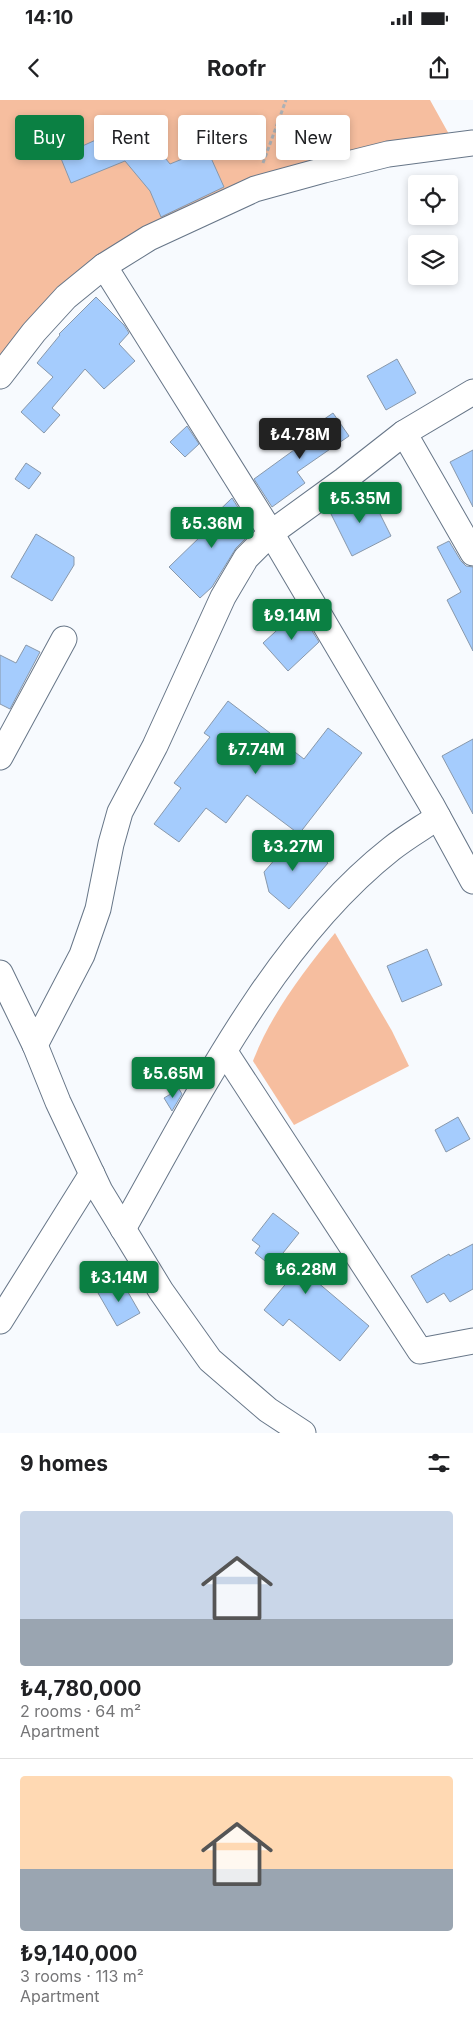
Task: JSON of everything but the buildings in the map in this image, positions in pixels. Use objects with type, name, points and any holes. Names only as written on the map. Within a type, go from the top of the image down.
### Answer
[{"type":"street","points":[[0,376],[34,332],[66,297],[104,266],[149,238],[255,190],[388,154],[473,143]]},
{"type":"street","points":[[104,266],[271,533],[438,817],[473,881]]},
{"type":"street","points":[[35,1045],[82,955],[98,909],[111,844],[120,812],[155,746],[223,597],[246,558],[271,533],[344,480],[404,433],[473,392]]},
{"type":"street","points":[[404,433],[473,553]]},
{"type":"street","points":[[0,757],[64,639]]},
{"type":"street","points":[[123,1229],[225,1052],[250,1012],[305,934],[347,890],[391,849],[438,817]]},
{"type":"street","points":[[0,973],[35,1045],[58,1102],[100,1191],[161,1291],[210,1360],[268,1410],[303,1433]]},
{"type":"street","points":[[225,1052],[420,1350],[473,1342]]},
{"type":"street","points":[[0,1321],[92,1174]]},
{"type":"path","points":[[255,190],[286,100]]},
{"type":"shaded area","points":[[0,100],[430,100],[455,145],[324,170],[104,266],[0,376]]},
{"type":"shaded area","points":[[335,933],[392,1031],[409,1066],[294,1125],[253,1061],[278,1010]]}]
